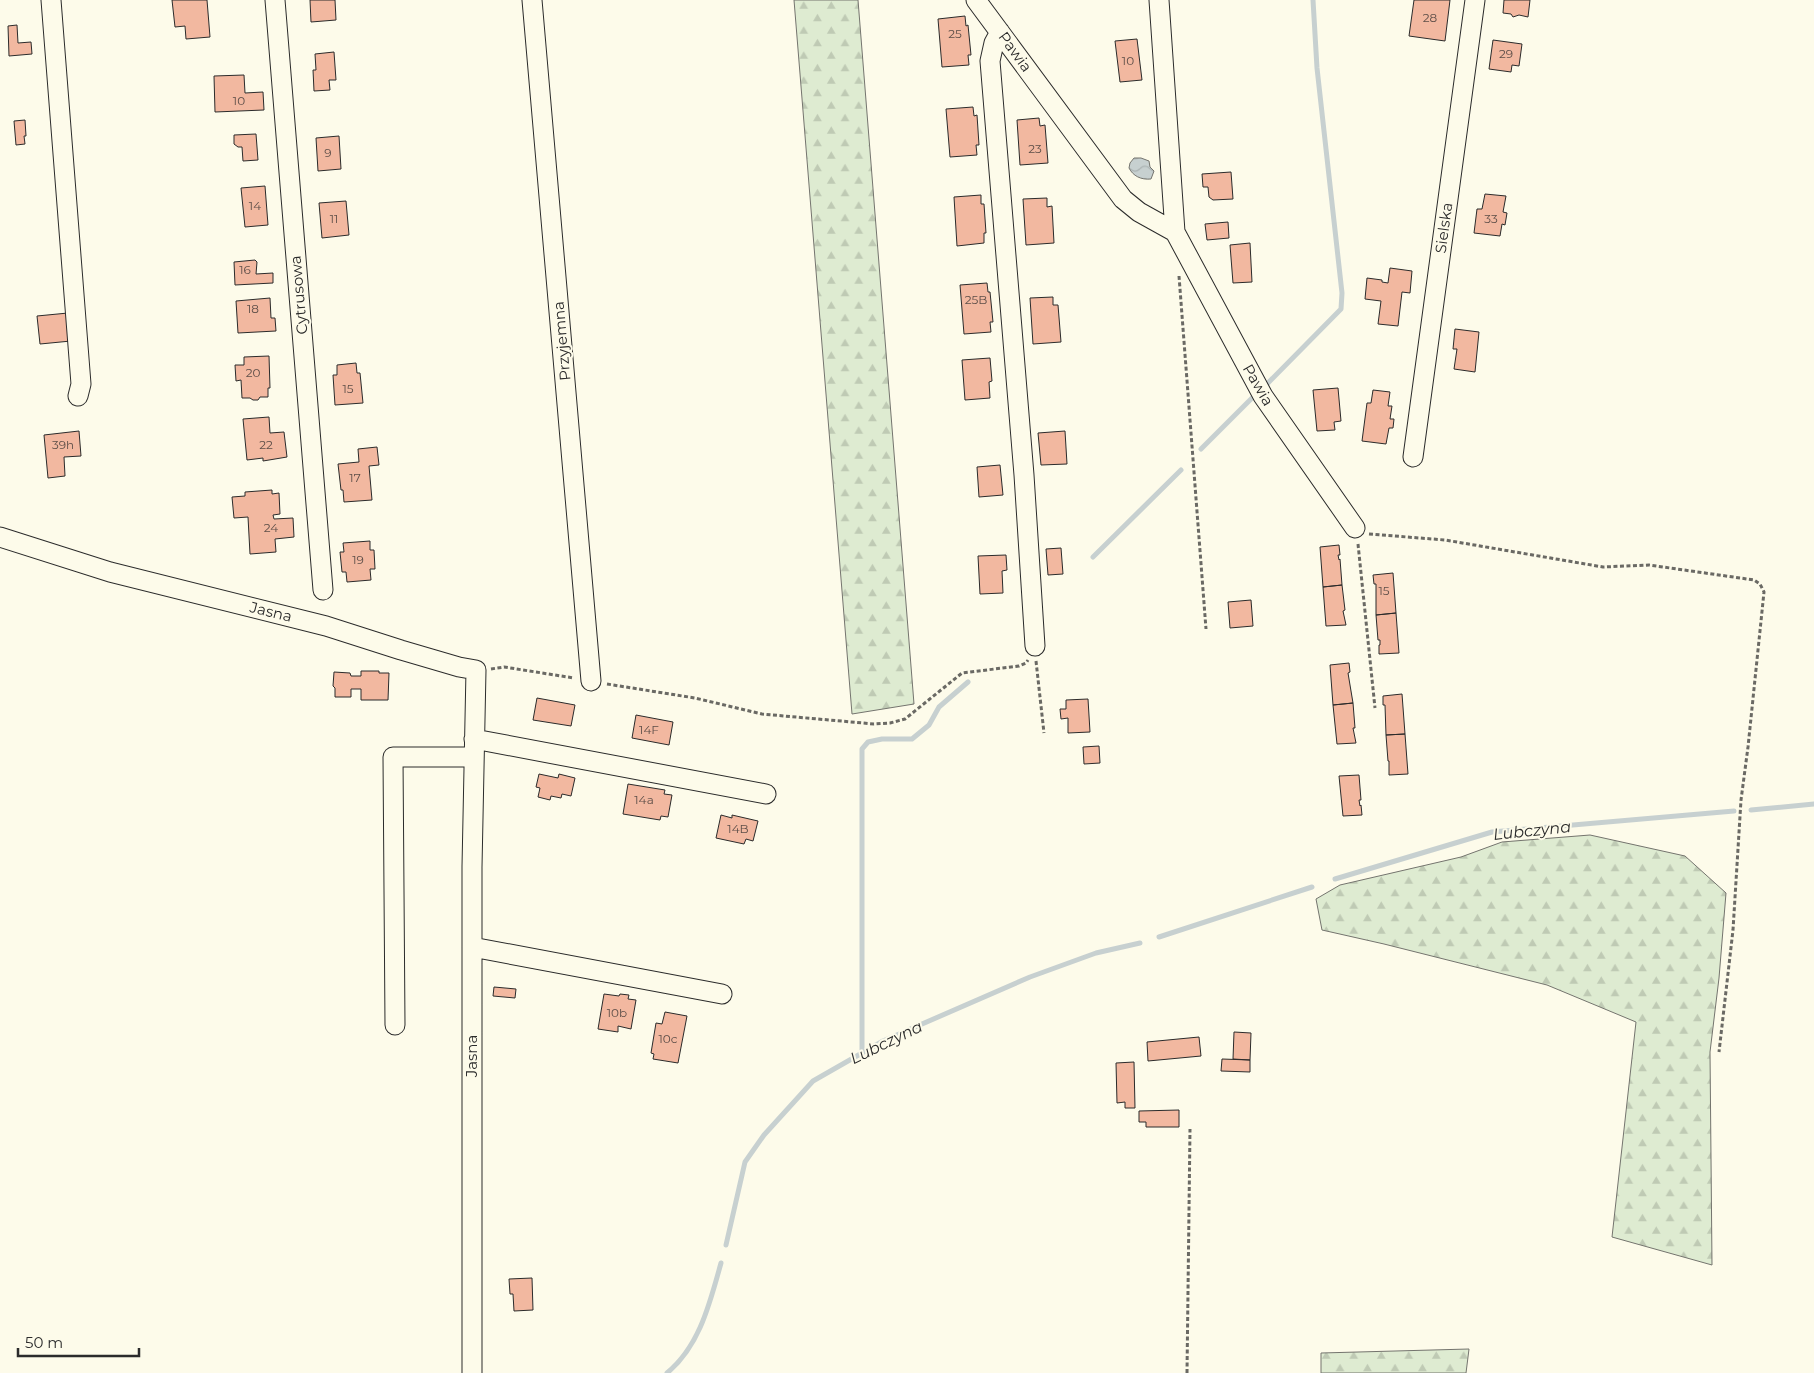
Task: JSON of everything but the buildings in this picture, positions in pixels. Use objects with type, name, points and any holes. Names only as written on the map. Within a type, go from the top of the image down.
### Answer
[{"type":"street","points":[[51,0],[81,384],[78,396]]},
{"type":"street","name":"Cytrusowa","points":[[275,0],[324,590]]},
{"type":"street","name":"Przyjemna","points":[[532,0],[591,681]]},
{"type":"street","name":"Pawia","points":[[976,0],[1123,198],[1139,212],[1175,232]]},
{"type":"street","name":"Pawia","points":[[1158,0],[1175,232],[1264,396],[1356,530]]},
{"type":"street","name":"Sielska","points":[[1413,457],[1475,0]]},
{"type":"street","points":[[1000,32],[994,43],[990,61],[1024,465],[1035,649]]},
{"type":"street","name":"Jasna","points":[[0,537],[110,572],[326,626],[400,650],[476,670],[472,867],[472,1373]]},
{"type":"street","points":[[394,1025],[393,757],[474,748],[766,794]]},
{"type":"street","points":[[472,947],[722,994]]},
{"type":"path","points":[[1178,272],[1206,629]]},
{"type":"path","points":[[1375,708],[1356,530],[1375,535],[1445,540],[1603,567],[1649,564],[1754,580],[1760,584],[1764,592],[1741,800],[1732,930],[1719,1052]]},
{"type":"path","points":[[476,670],[504,667],[695,698],[762,714],[874,724],[890,723],[905,719],[962,673],[1019,666],[1026,663],[1035,649]]},
{"type":"path","points":[[1035,649],[1044,733]]},
{"type":"path","points":[[1187,1373],[1190,1129]]},
{"type":"green space","points":[[794,0],[858,0],[914,704],[852,714]]},
{"type":"green space","points":[[1590,835],[1685,856],[1726,893],[1719,978],[1710,1052],[1712,1265],[1612,1237],[1636,1022],[1547,985],[1322,930],[1316,899],[1340,885],[1461,857],[1502,842]]},
{"type":"green space","points":[[1469,1349],[1466,1373],[1321,1373],[1321,1353]]},
{"type":"water","points":[[1134,158],[1149,161],[1150,167],[1154,171],[1151,179],[1141,178],[1131,171],[1129,168],[1130,163]]},
{"type":"waterway","points":[[1267,384],[1341,309],[1342,293],[1317,68],[1313,0]]},
{"type":"waterway","points":[[1201,449],[1252,398]]},
{"type":"waterway","points":[[1093,557],[1181,470]]},
{"type":"waterway","points":[[862,1053],[862,749],[868,742],[882,739],[912,739],[929,725],[939,707],[968,682]]},
{"type":"waterway","name":"Lubczyna","points":[[1751,810],[1814,804]]},
{"type":"waterway","name":"Lubczyna","points":[[1335,879],[1492,832],[1734,811]]},
{"type":"waterway","name":"Lubczyna","points":[[1159,937],[1312,887]]},
{"type":"waterway","name":"Lubczyna","points":[[726,1245],[745,1162],[764,1135],[813,1081],[883,1041],[1030,977],[1096,953],[1140,943]]},
{"type":"waterway","name":"Lubczyna","points":[[667,1373],[688,1350],[696,1337],[708,1308],[721,1263]]}]
